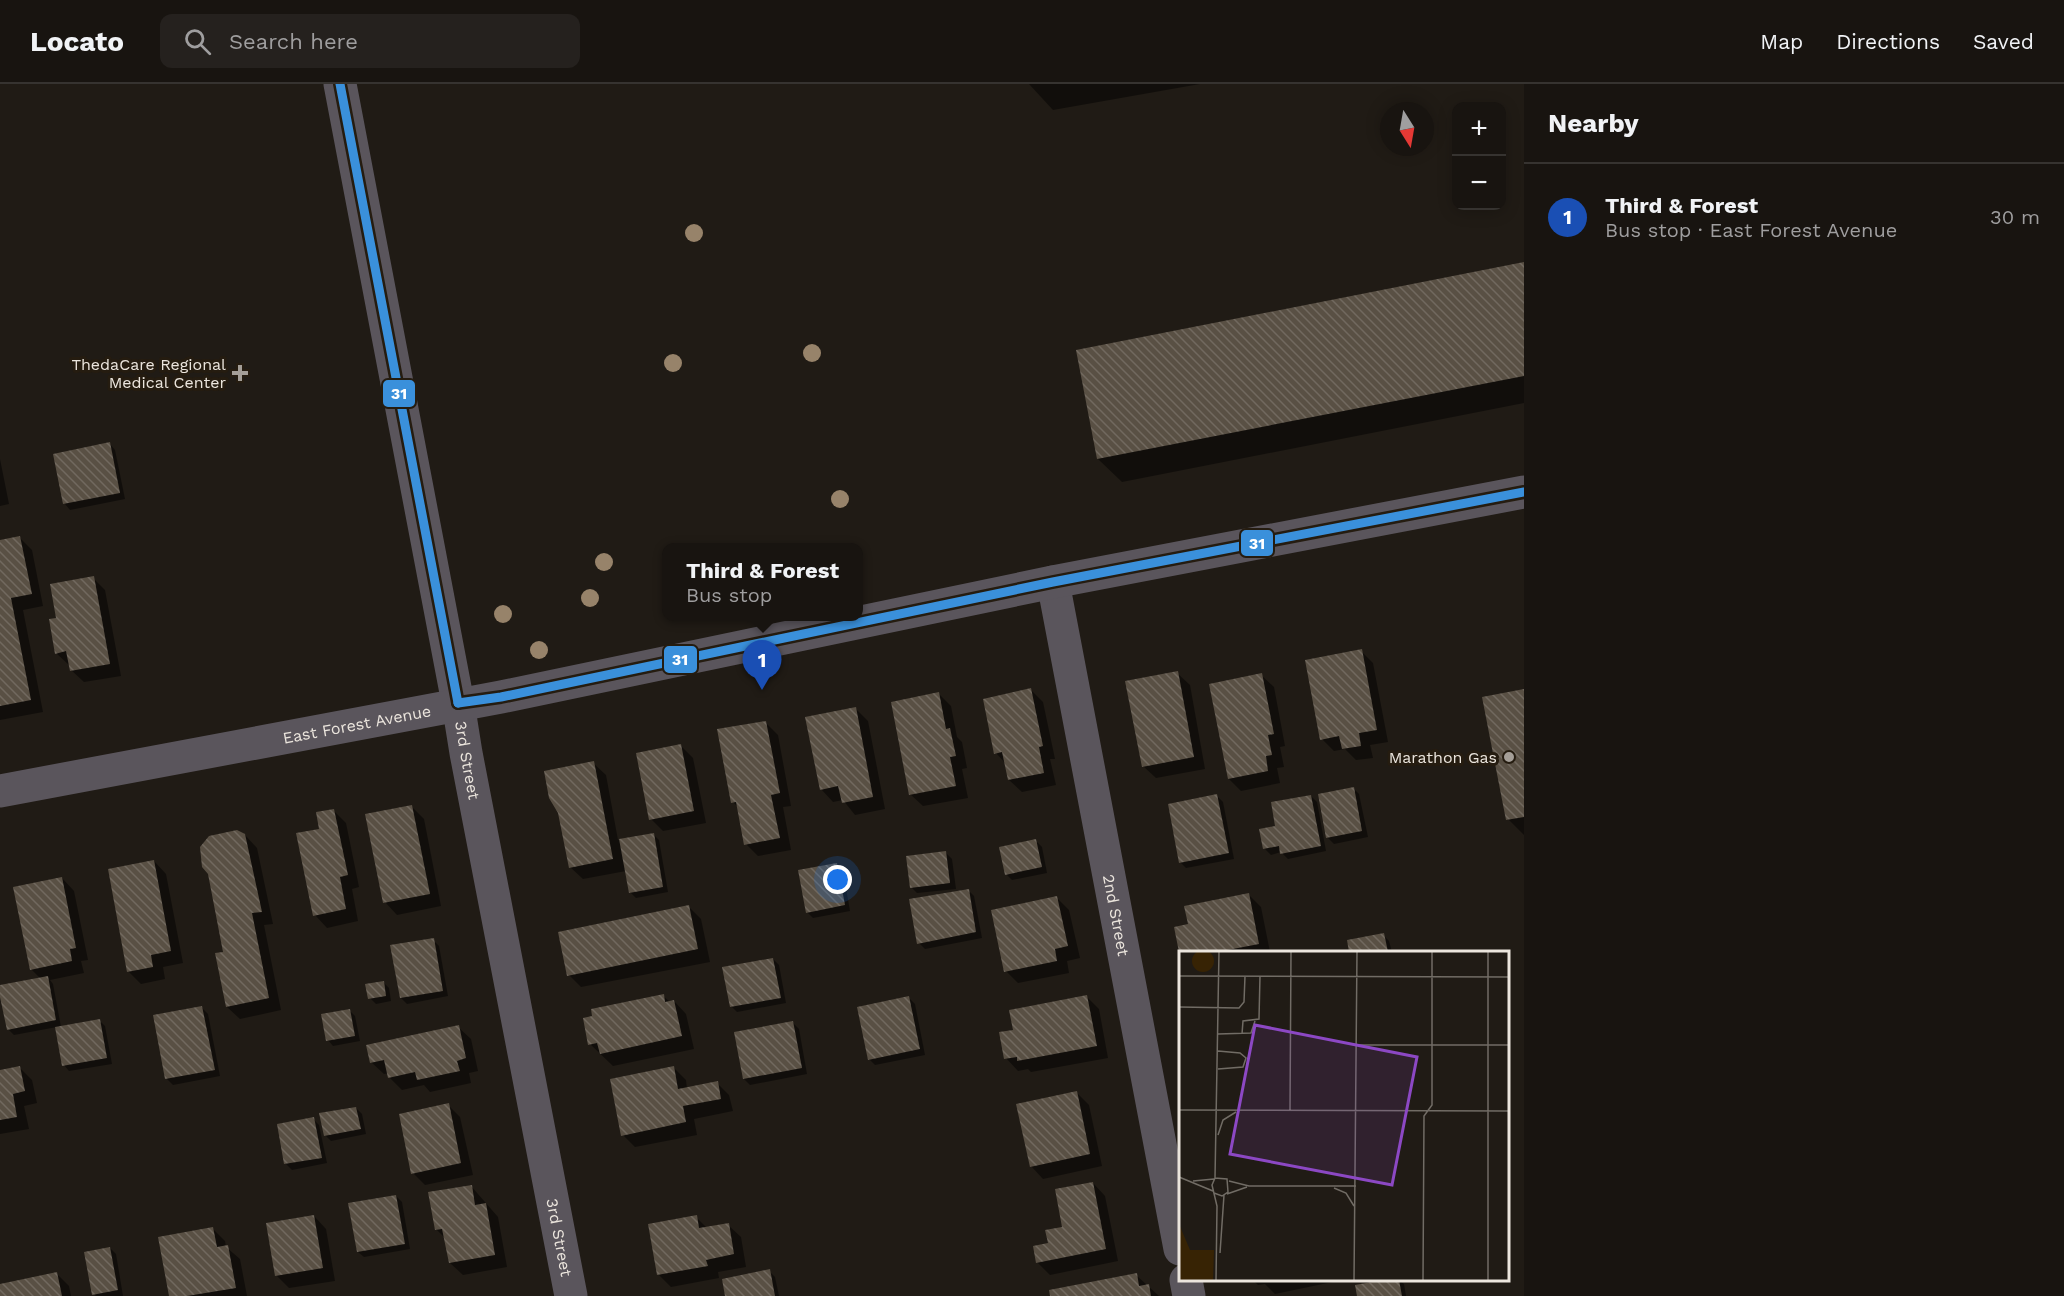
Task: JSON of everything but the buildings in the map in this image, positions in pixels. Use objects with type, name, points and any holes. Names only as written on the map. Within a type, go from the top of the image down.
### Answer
[{"type":"street","name":"3rd Street","points":[[340,84],[571,1296]]},
{"type":"street","name":"East Forest Avenue","points":[[0,790],[501,697],[1053,582],[1523,491]]},
{"type":"street","name":"2nd Street","points":[[1053,582],[1179,1244]]},
{"type":"street","points":[[1186,1281],[1190,1296]]},
{"type":"transit line","name":"31","points":[[340,84],[458,703]]},
{"type":"transit line","name":"31","points":[[458,703],[501,697],[1053,582],[1524,492]]},
{"type":"place","name":"ThedaCare Regional Medical Center","points":[[240,373]]},
{"type":"place","name":"Third & Forest","points":[[762,690]]},
{"type":"place","name":"Marathon Gas","points":[[1509,757]]}]
